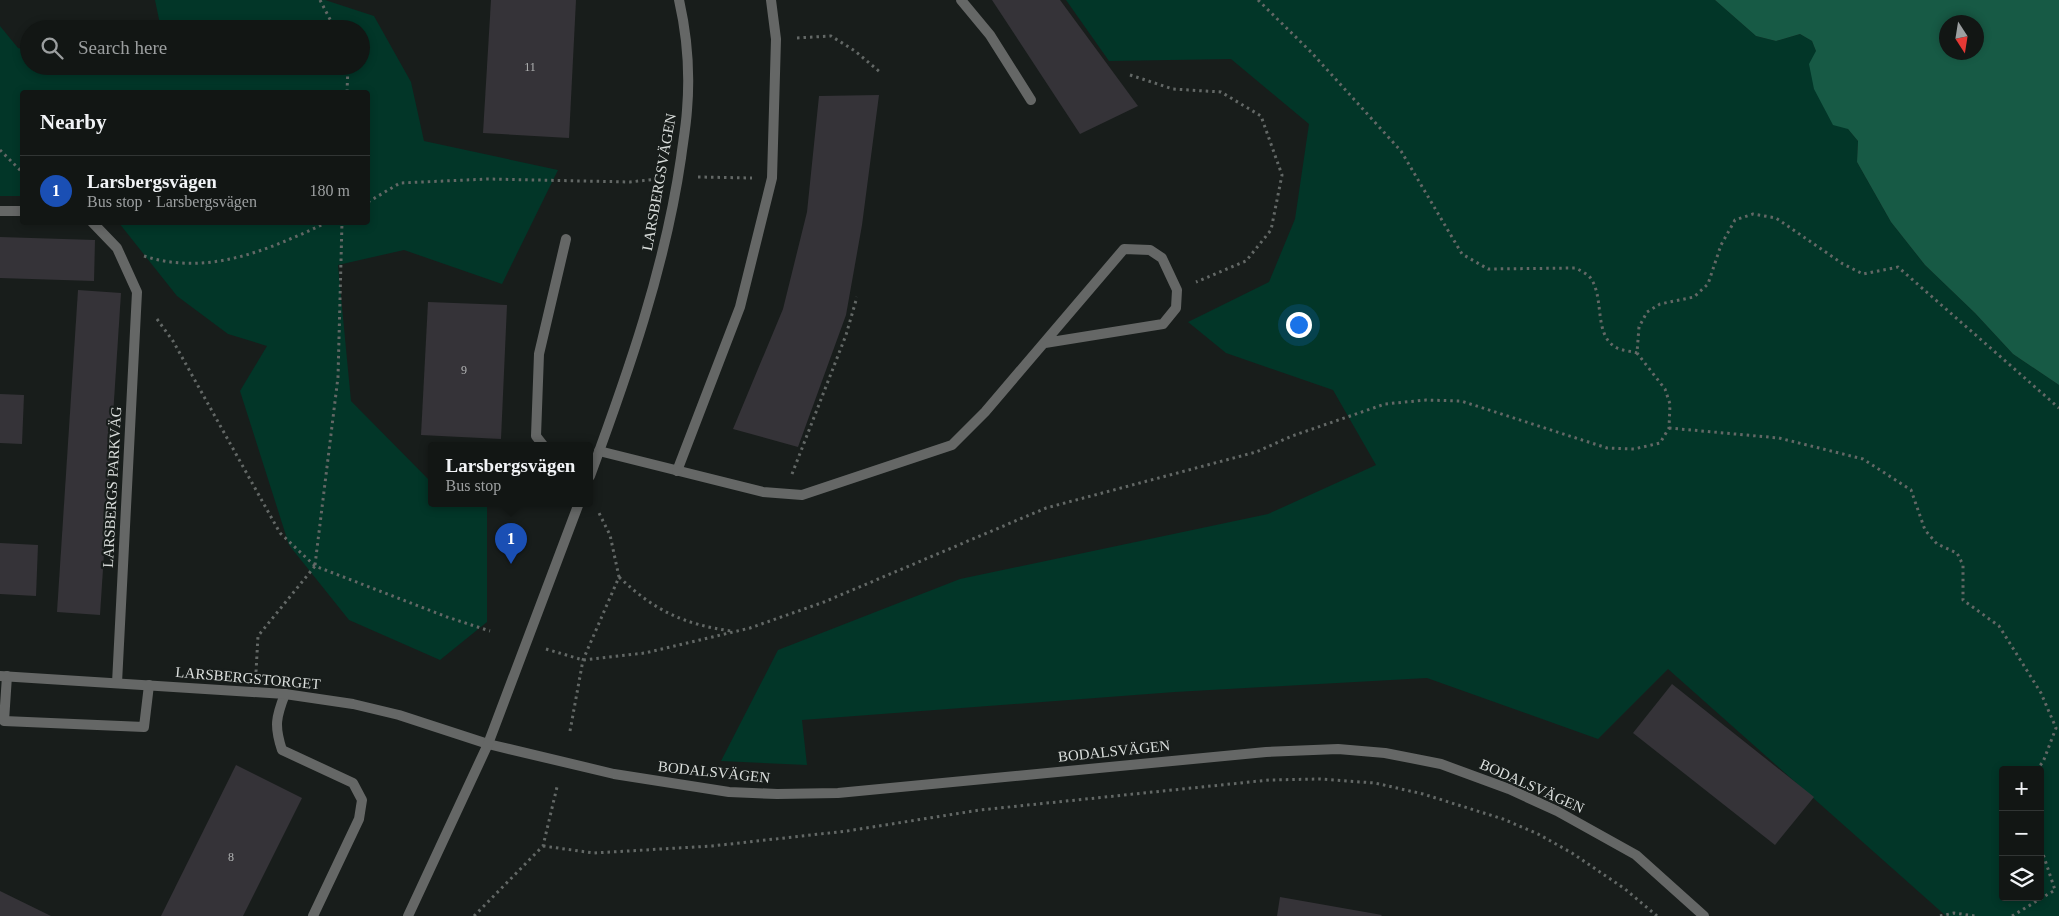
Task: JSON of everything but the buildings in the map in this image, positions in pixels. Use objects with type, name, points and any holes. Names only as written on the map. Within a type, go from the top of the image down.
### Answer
[{"type":"street","name":"LARSBERGSVÄGEN","points":[[593,468],[623,387],[665,246],[678,177],[687,110],[687,65],[679,0]]},
{"type":"street","points":[[677,471],[740,307],[772,178],[776,39],[771,0]]},
{"type":"street","points":[[961,0],[990,35],[1031,100]]},
{"type":"street","points":[[0,211],[20,212]]},
{"type":"street","name":"LARSBERGS PARKVÄG","points":[[95,225],[117,248],[137,292],[117,683]]},
{"type":"street","points":[[541,442],[536,436],[539,354],[566,239]]},
{"type":"street","points":[[599,451],[763,492],[802,495],[952,445],[985,412],[1124,249],[1150,250],[1162,258],[1176,290],[1176,308],[1163,324],[1045,343]]},
{"type":"street","points":[[408,916],[488,744],[577,507]]},
{"type":"street","points":[[3,676],[4,721],[144,726],[149,685]]},
{"type":"street","name":"LARSBERGSTORGET","points":[[3,676],[285,694],[362,706],[399,715],[488,744]]},
{"type":"street","points":[[285,694],[277,714],[276,731],[282,750],[353,783],[362,800],[359,819],[313,916]]},
{"type":"street","name":"BODALSVÄGEN","points":[[488,744],[614,774],[729,792],[777,794],[838,793],[1266,752],[1338,749],[1385,753],[1441,764],[1509,789],[1556,811],[1636,855],[1704,916]]},
{"type":"path","points":[[320,0],[330,20]]},
{"type":"path","points":[[546,650],[583,660],[645,653],[750,628],[824,602],[1046,508],[1256,452],[1292,436],[1384,404],[1426,400],[1461,401],[1606,448],[1634,449],[1660,443],[1669,428],[1670,404],[1665,389],[1636,353],[1616,348],[1604,334],[1599,300],[1594,284],[1588,275],[1575,268],[1488,269],[1462,254],[1401,151],[1311,52],[1258,0]]},
{"type":"path","points":[[776,39],[831,36],[855,51],[880,72]]},
{"type":"path","points":[[347,90],[348,75]]},
{"type":"path","points":[[1130,75],[1173,89],[1221,92],[1261,116],[1282,175],[1271,230],[1246,261],[1176,290]]},
{"type":"path","points":[[0,150],[20,170]]},
{"type":"path","points":[[370,201],[400,183],[488,179],[630,182],[678,177],[772,178]]},
{"type":"path","points":[[1636,353],[1639,327],[1647,312],[1660,304],[1694,297],[1708,284],[1722,245],[1735,220],[1753,214],[1776,218],[1843,264],[1863,274],[1898,267],[2059,408]]},
{"type":"path","points":[[117,248],[164,263],[219,262],[272,248],[322,225]]},
{"type":"path","points":[[255,692],[258,636],[315,566],[338,377],[342,225]]},
{"type":"path","points":[[137,292],[174,341],[280,533],[315,566],[447,617],[490,631]]},
{"type":"path","points":[[785,494],[846,335],[857,298]]},
{"type":"path","points":[[1669,428],[1779,438],[1863,459],[1911,490],[1925,530],[1937,544],[1957,553],[1963,565],[1963,600],[1998,626],[2041,693],[2056,728],[2044,762],[2040,766]]},
{"type":"path","points":[[570,731],[583,660],[619,577],[610,535],[594,503]]},
{"type":"path","points":[[619,577],[649,602],[680,620],[702,627],[733,632]]},
{"type":"path","points":[[543,846],[594,853],[712,846],[838,832],[980,810],[1269,780],[1320,779],[1376,783],[1423,794],[1503,819],[1538,834],[1572,853],[1625,889],[1657,916]]},
{"type":"path","points":[[474,916],[543,846],[557,787]]},
{"type":"path","points":[[2012,916],[2055,890],[2044,856]]},
{"type":"path","points":[[1940,916],[1954,913],[1975,916]]},
{"type":"shaded area","points":[[155,0],[325,0],[374,16],[411,82],[424,141],[558,170],[502,284],[404,250],[338,265],[351,401],[428,479],[428,507],[487,507],[487,622],[440,660],[349,620],[289,545],[240,391],[267,346],[228,334],[177,296],[121,225],[370,225],[370,90],[20,90],[20,196],[0,196],[0,26],[20,49],[20,75],[370,75],[370,20],[159,20]]},
{"type":"shaded area","points":[[1066,0],[1715,0],[1756,36],[1776,41],[1800,34],[1812,41],[1848,129],[1858,141],[1857,162],[1891,222],[1925,265],[1975,313],[2013,354],[2059,385],[2059,916],[1946,916],[1668,669],[1598,739],[1427,678],[1175,692],[802,720],[807,765],[721,761],[778,650],[960,579],[1268,514],[1376,465],[1333,390],[1226,353],[1188,322],[1269,282],[1295,219],[1309,124],[1231,59],[1109,61]]},
{"type":"shaded area","points":[[1715,0],[2059,0],[2059,385],[2013,354],[1975,313],[1925,265],[1891,222],[1857,162],[1858,141],[1848,129],[1833,125],[1814,89],[1809,64],[1816,51],[1812,41],[1800,34],[1776,41],[1756,36]]},
{"type":"place","name":"Larsbergsvägen","points":[[511,564]]}]
